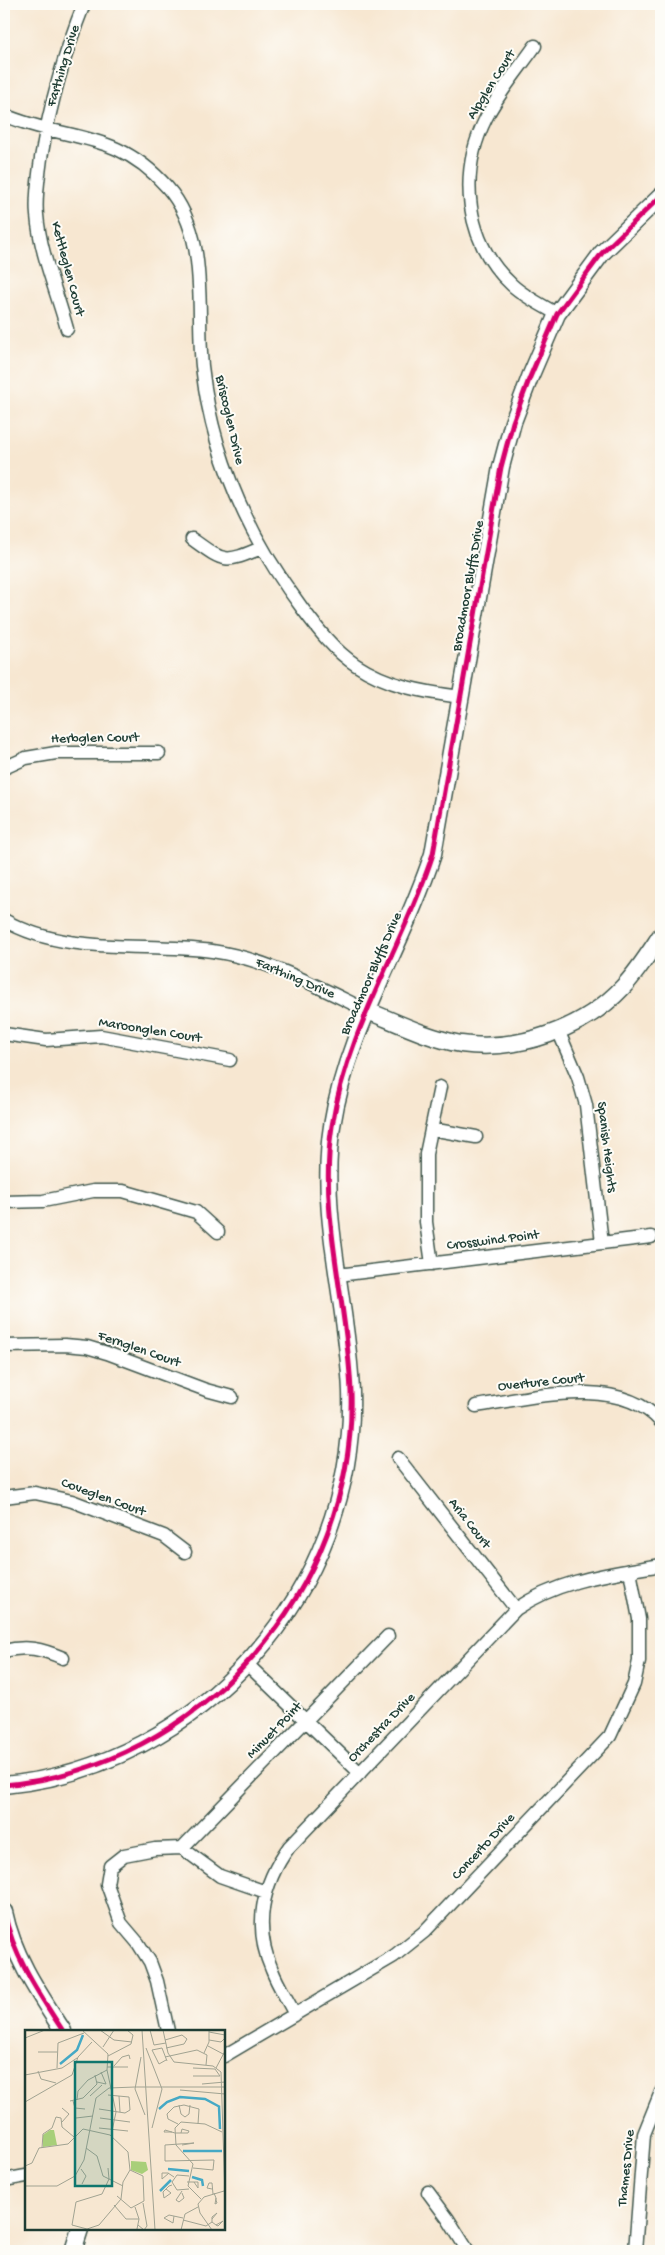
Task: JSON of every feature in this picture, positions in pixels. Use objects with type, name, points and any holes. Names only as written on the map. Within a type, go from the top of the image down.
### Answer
[{"type":"street","name":"Farthing Drive","points":[[46,128],[60,69],[84,4]]},
{"type":"street","name":"Alpglen Court","points":[[535,46],[486,117],[473,153],[468,189],[474,225],[482,244],[501,273],[523,295],[557,314]]},
{"type":"street","name":"Briscoglen Drive","points":[[4,115],[28,124],[96,140],[125,152],[155,174],[178,203],[193,237],[197,256],[202,364],[208,408],[228,479],[261,548],[321,633],[353,664],[388,682],[409,689],[461,697]]},
{"type":"street","name":"Kettleglen Court","points":[[46,128],[38,180],[36,214],[42,243],[67,329]]},
{"type":"street","name":"Broadmoor Bluffs Drive","points":[[4,1785],[48,1779],[118,1756],[155,1738],[207,1701],[260,1650],[287,1612],[311,1569],[327,1533],[347,1460],[351,1391],[330,1192],[332,1128],[340,1089],[353,1044],[416,901],[432,854],[501,467],[530,377],[557,314],[602,252],[661,196]]},
{"type":"street","points":[[192,539],[218,558],[230,559],[261,548]]},
{"type":"street","name":"Herbglen Court","points":[[4,768],[26,758],[56,753],[159,753]]},
{"type":"street","name":"Farthing Drive","points":[[4,920],[20,929],[50,940],[213,951],[245,958],[284,971],[368,1011],[431,1037],[461,1044],[487,1045],[515,1042],[572,1025],[600,1007],[623,988],[639,969],[661,935]]},
{"type":"street","name":"Spanish Heights","points":[[558,1030],[578,1077],[586,1105],[602,1243]]},
{"type":"street","name":"Maroonglen Court","points":[[4,1034],[46,1040],[101,1036],[230,1060]]},
{"type":"street","points":[[432,1264],[426,1222],[426,1154],[440,1087]]},
{"type":"street","points":[[431,1129],[476,1137]]},
{"type":"street","points":[[4,1202],[43,1201],[93,1191],[123,1191],[196,1212],[218,1232]]},
{"type":"street","name":"Crosswind Point","points":[[338,1276],[651,1237]]},
{"type":"street","name":"Fernglen Court","points":[[4,1346],[65,1345],[87,1347],[107,1352],[206,1390],[232,1397]]},
{"type":"street","name":"Overture Court","points":[[476,1406],[574,1392],[602,1393],[632,1402],[661,1422]]},
{"type":"street","name":"Aria Court","points":[[398,1458],[516,1609]]},
{"type":"street","name":"Coveglen Court","points":[[4,1497],[35,1493],[72,1501],[164,1536],[186,1552]]},
{"type":"street","name":"Orchestra Drive","points":[[295,2015],[272,1970],[263,1946],[262,1920],[266,1892],[274,1867],[289,1847],[516,1609],[534,1597],[581,1579],[661,1565]]},
{"type":"street","name":"Concerto Drive","points":[[225,2055],[394,1956],[424,1932],[610,1736],[634,1684],[639,1661],[639,1619],[630,1571]]},
{"type":"street","name":"Minuet Point","points":[[182,1848],[388,1636]]},
{"type":"street","points":[[4,1651],[29,1647],[42,1649],[63,1658]]},
{"type":"street","points":[[247,1664],[360,1773]]},
{"type":"street","points":[[168,2030],[157,1981],[150,1962],[138,1943],[121,1923],[107,1884],[110,1866],[124,1855],[155,1848],[182,1848],[220,1876],[266,1892]]},
{"type":"street","points":[[4,1912],[8,1932],[15,1950],[62,2030]]},
{"type":"street","name":"Thames Drive","points":[[635,2251],[644,2134],[661,2092]]},
{"type":"street","points":[[4,2180],[25,2176]]},
{"type":"street","points":[[428,2192],[468,2251]]},
{"type":"street","points":[[73,2251],[80,2230]]},
{"type":"cycle path","points":[[4,1785],[75,1771],[142,1744],[202,1705],[253,1656],[296,1599],[327,1534],[346,1465],[351,1392],[349,1359],[331,1226],[329,1192],[332,1126],[339,1090],[363,1022],[407,922],[433,854],[501,467],[513,422],[557,314],[602,253],[661,196]]},
{"type":"cycle path","points":[[4,1912],[20,1959],[36,1989],[62,2030]]}]
